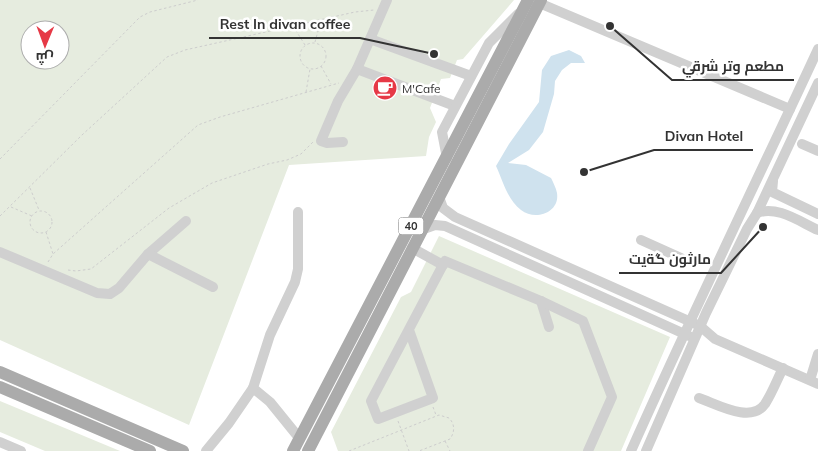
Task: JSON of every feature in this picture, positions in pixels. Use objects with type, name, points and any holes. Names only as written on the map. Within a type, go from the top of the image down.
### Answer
[{"type":"main road","name":"40","points":[[308,451],[439,196],[487,92],[533,3]]},
{"type":"main road","name":"40","points":[[293,451],[447,158],[487,92]]},
{"type":"main road","points":[[0,372],[183,451]]},
{"type":"main road","points":[[0,386],[150,451]]},
{"type":"street","points":[[343,142],[327,143],[321,141],[338,102],[357,69],[387,0]]},
{"type":"street","points":[[447,158],[442,132],[489,43],[533,3],[790,109]]},
{"type":"street","points":[[370,38],[471,76]]},
{"type":"street","points":[[631,451],[689,321],[790,109],[814,68],[818,48]]},
{"type":"street","points":[[357,69],[455,106]]},
{"type":"street","points":[[646,451],[700,326],[747,229],[757,213],[818,83]]},
{"type":"street","points":[[802,144],[818,151]]},
{"type":"street","points":[[773,177],[772,192],[818,214]]},
{"type":"street","points":[[439,196],[444,208],[455,217],[700,326],[715,339],[814,382],[818,354]]},
{"type":"street","points":[[757,213],[765,210],[778,212],[818,230]]},
{"type":"street","points":[[206,451],[253,388],[270,335],[295,282],[298,269],[298,212]]},
{"type":"street","points":[[450,228],[446,224],[447,220],[455,217]]},
{"type":"street","points":[[0,252],[97,293],[105,294],[119,288],[148,254],[186,221]]},
{"type":"street","points":[[420,231],[434,225],[450,228],[695,338],[715,339]]},
{"type":"street","points":[[640,240],[681,258]]},
{"type":"street","points":[[412,248],[443,265]]},
{"type":"street","points":[[148,254],[213,287]]},
{"type":"street","points":[[409,330],[433,398],[378,419],[371,401],[445,261],[541,301],[583,321],[612,397],[588,451]]},
{"type":"street","points":[[541,301],[549,326]]},
{"type":"street","points":[[699,398],[739,412],[753,413],[764,405],[783,368]]},
{"type":"street","points":[[253,388],[270,402],[300,439]]},
{"type":"street","points":[[0,442],[21,451]]},
{"type":"path","points":[[0,159],[140,17],[150,12],[198,0]]},
{"type":"path","points":[[0,216],[167,56],[185,50],[320,20],[375,10],[377,5]]},
{"type":"path","points":[[315,43],[320,20]]},
{"type":"path","points":[[293,26],[305,46]]},
{"type":"path","points":[[315,43],[320,45],[325,52],[325,60],[321,66],[310,68],[304,65],[301,58],[302,50],[305,46],[315,43]]},
{"type":"path","points":[[321,66],[332,85]]},
{"type":"path","points":[[306,92],[310,68]]},
{"type":"path","points":[[47,263],[53,254],[198,125],[340,83],[338,89]]},
{"type":"path","points":[[66,270],[91,270],[169,208],[212,183],[301,154],[316,136]]},
{"type":"path","points":[[30,187],[40,211]]},
{"type":"path","points":[[10,206],[32,216]]},
{"type":"path","points":[[40,211],[46,212],[52,222],[50,228],[46,232],[35,231],[31,226],[32,216],[40,211]]},
{"type":"path","points":[[46,232],[53,254]]},
{"type":"path","points":[[394,413],[409,451]]},
{"type":"path","points":[[349,451],[442,415],[449,418],[454,426],[452,437],[419,451]]},
{"type":"path","points":[[445,441],[450,451]]},
{"type":"shaded area","points":[[0,0],[514,0],[463,59],[457,60],[450,78],[441,79],[430,108],[436,122],[429,137],[426,156],[289,165],[189,425],[0,340]]},
{"type":"shaded area","points":[[439,236],[670,337],[621,451],[338,451],[331,432],[401,297],[411,292]]},
{"type":"shaded area","points":[[0,401],[120,451],[45,451],[0,432]]},
{"type":"water","points":[[569,50],[581,56],[585,63],[571,63],[562,70],[555,81],[554,94],[543,132],[529,150],[508,163],[526,165],[551,178],[553,181],[557,193],[555,206],[545,213],[533,215],[521,210],[512,201],[496,166],[539,102],[542,70],[551,56]]},
{"type":"place","name":"مطعم وتر شرقي","points":[[610,26]]},
{"type":"place","name":"Rest In divan coffee","points":[[434,54]]},
{"type":"place","name":"M'Cafe","points":[[385,88]]},
{"type":"place","name":"Divan Hotel","points":[[584,172]]},
{"type":"place","name":"مارثون گةيت","points":[[763,227]]}]
